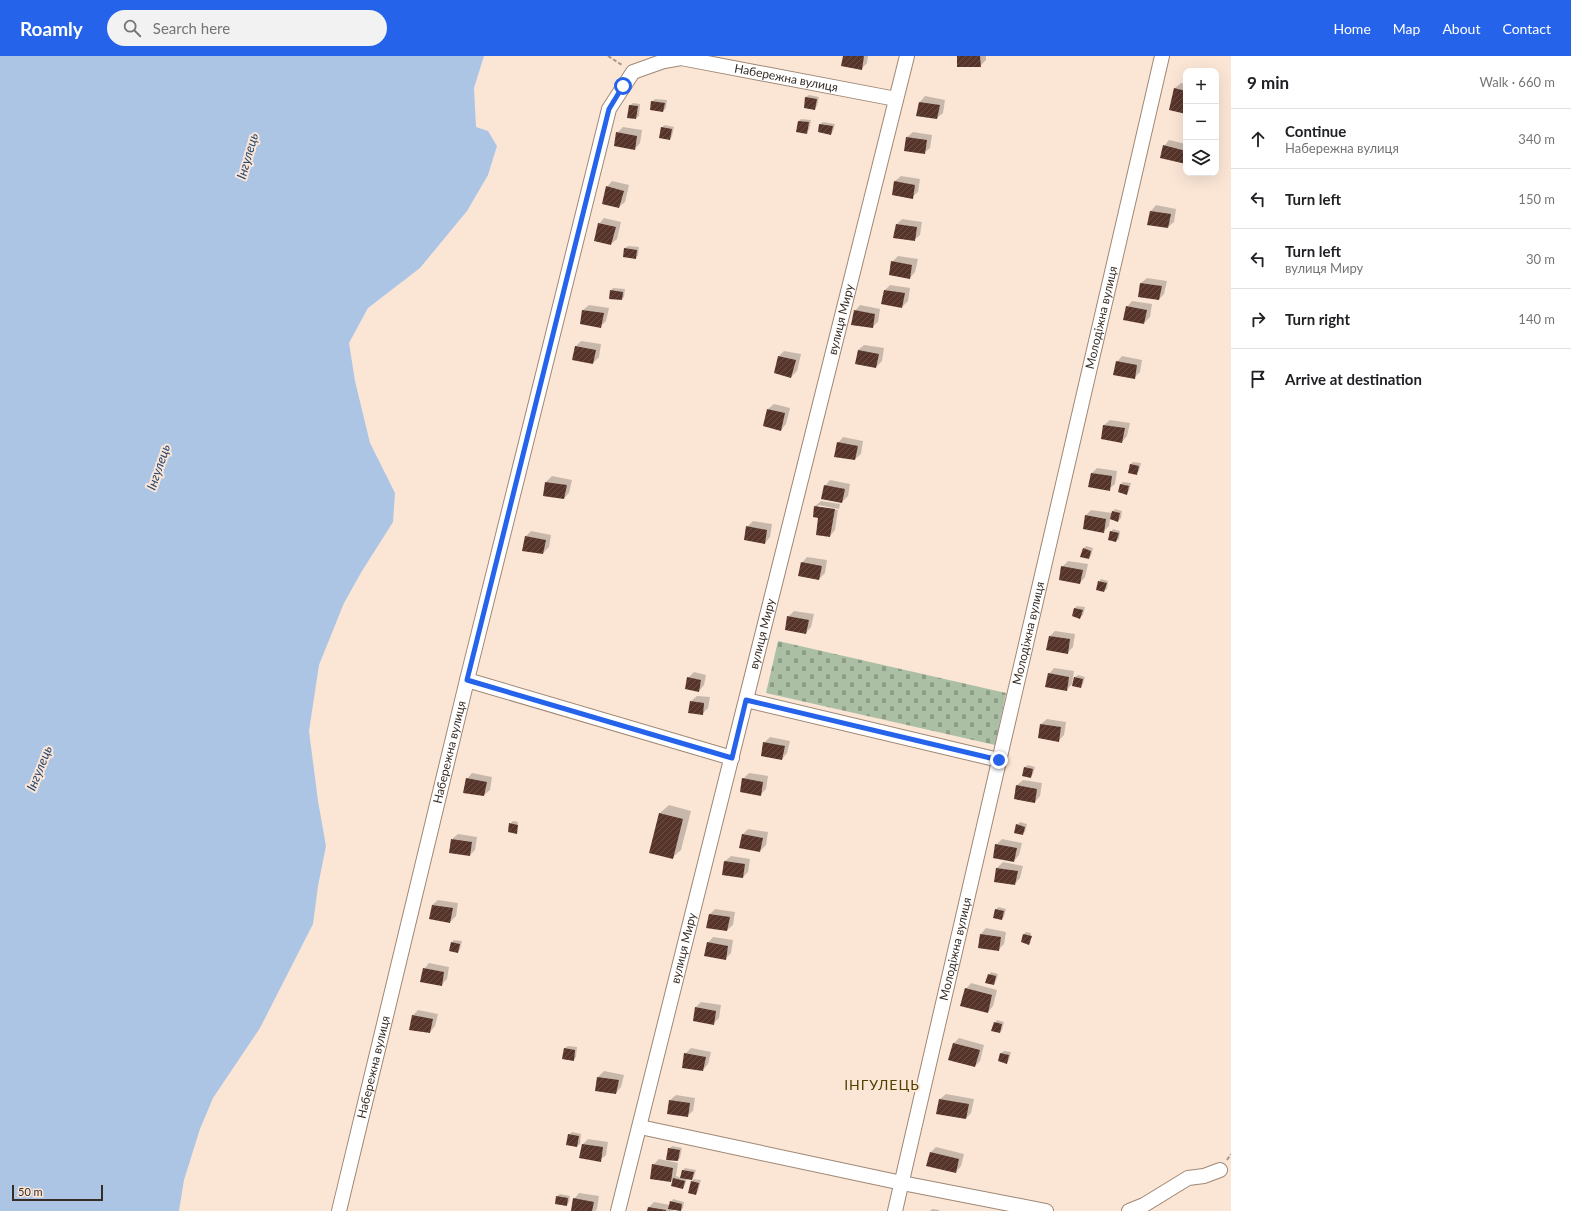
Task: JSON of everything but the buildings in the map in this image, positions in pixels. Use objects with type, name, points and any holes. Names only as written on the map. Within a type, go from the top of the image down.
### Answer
[{"type":"street","name":"вулиця Миру","points":[[618,1211],[907,56]]},
{"type":"street","name":"Молодіжна вулиця","points":[[895,1211],[1162,56]]},
{"type":"street","name":"Набережна вулиця","points":[[339,1211],[467,680],[609,109],[633,72],[664,60],[681,58],[896,99]]},
{"type":"street","points":[[467,680],[732,758]]},
{"type":"street","points":[[746,700],[999,760]]},
{"type":"street","points":[[640,1127],[902,1183],[1046,1211]]},
{"type":"street","points":[[1129,1211],[1144,1205],[1188,1178],[1204,1176],[1220,1170]]},
{"type":"path","points":[[608,56],[633,72]]},
{"type":"green space","points":[[778,641],[1006,693],[995,745],[766,693]]},
{"type":"water","name":"Інгулець","points":[[0,56],[484,56],[474,88],[476,127],[488,131],[497,146],[488,175],[467,211],[420,268],[368,308],[349,343],[355,381],[370,443],[395,493],[393,522],[344,603],[319,665],[309,731],[318,801],[326,846],[318,886],[313,924],[260,1028],[213,1098],[200,1129],[184,1180],[179,1211],[0,1211]]},
{"type":"district","name":"ІНГУЛЕЦЬ","points":[[882,1085]]},
{"type":"route","points":[[623,86],[609,109],[467,680],[732,758],[746,700],[999,760]]}]
